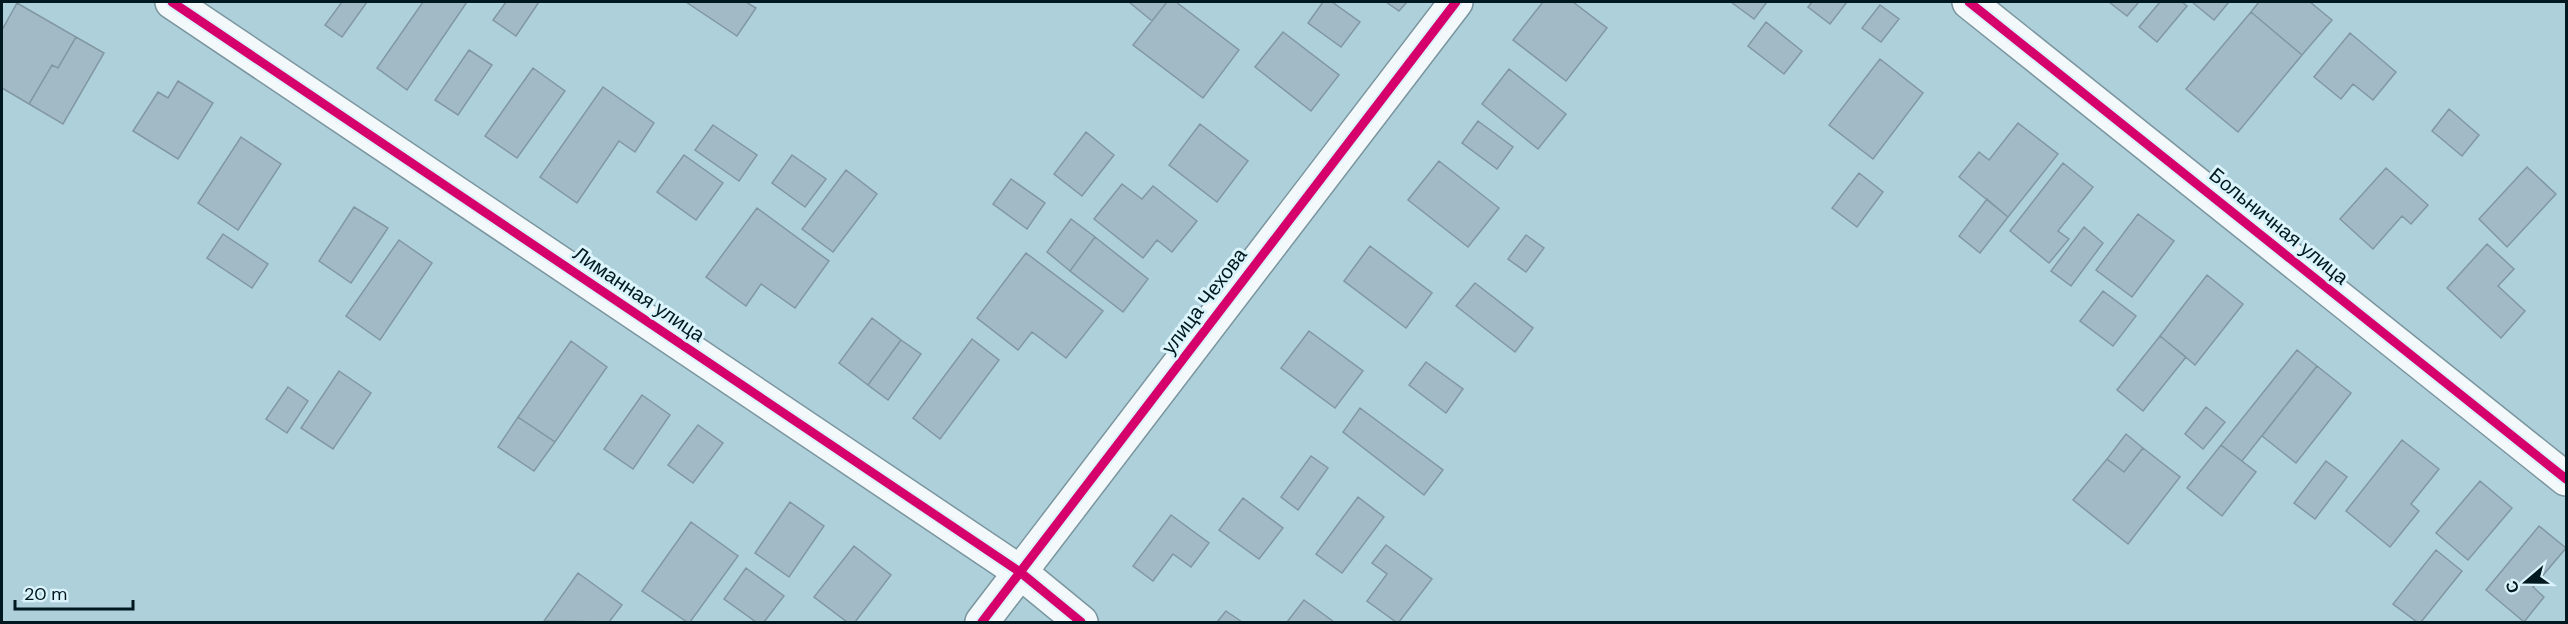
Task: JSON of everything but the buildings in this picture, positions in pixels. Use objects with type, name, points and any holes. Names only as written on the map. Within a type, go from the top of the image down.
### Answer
[{"type":"street","name":"Лиманная улица","points":[[172,2],[1020,572],[1081,622]]},
{"type":"street","name":"улица Чехова","points":[[982,622],[1456,2]]},
{"type":"street","name":"Больничная улица","points":[[1969,2],[2566,479]]},
{"type":"cycle path","points":[[172,2],[1020,572],[1081,622]]},
{"type":"cycle path","points":[[982,622],[1456,2]]},
{"type":"cycle path","points":[[1969,2],[2566,479]]}]
